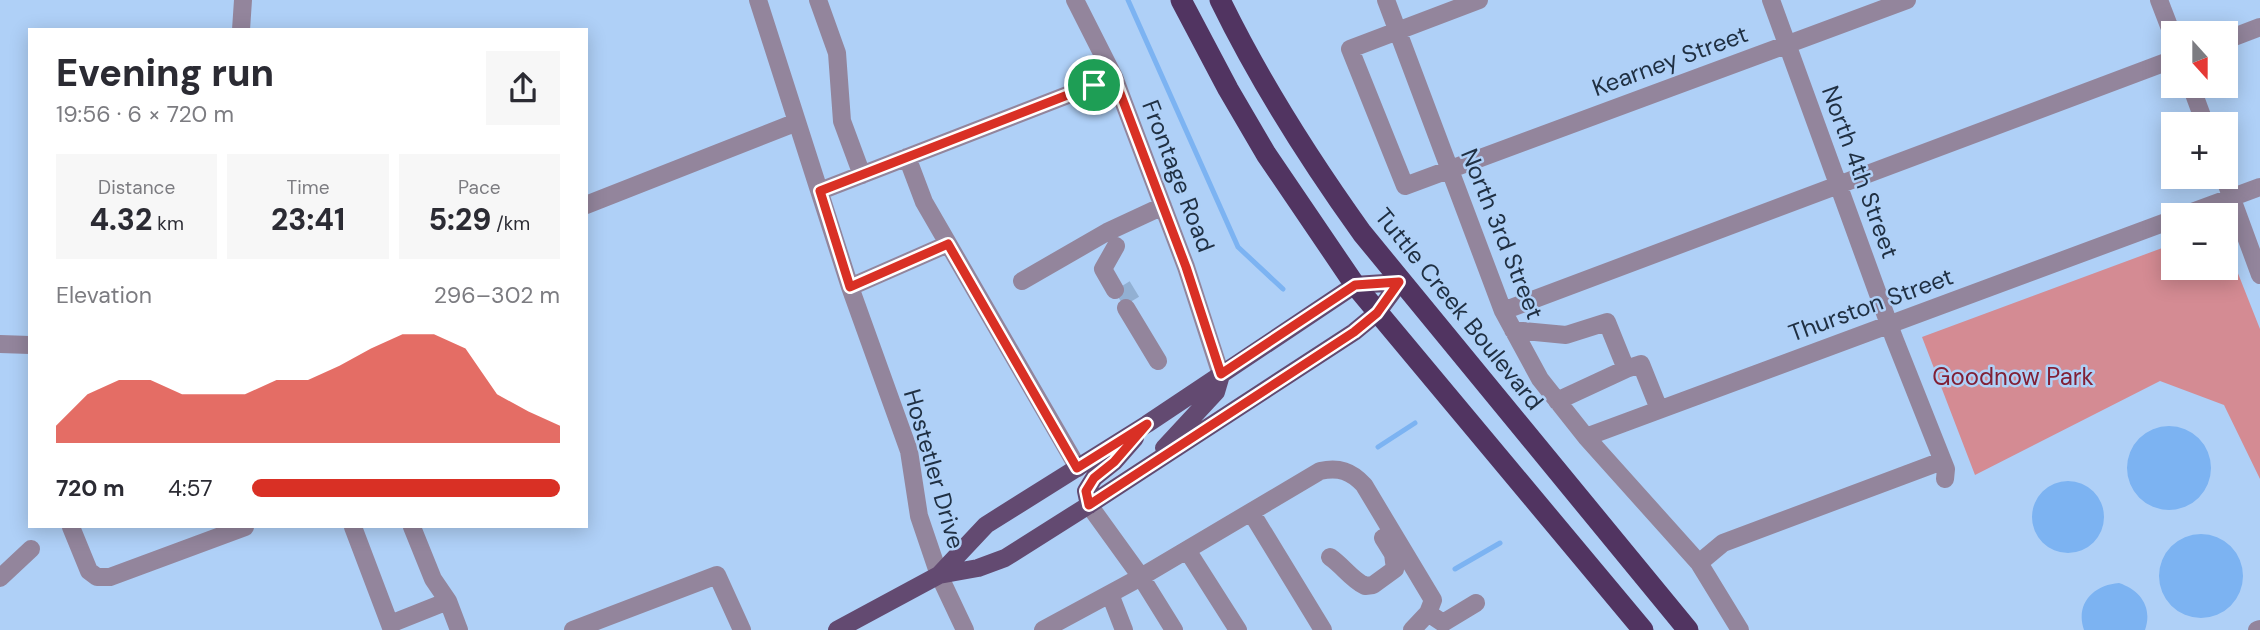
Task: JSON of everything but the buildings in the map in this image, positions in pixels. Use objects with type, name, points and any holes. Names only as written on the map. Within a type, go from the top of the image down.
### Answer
[{"type":"highway","points":[[1181,0],[1266,154],[1355,285],[1643,630]]},
{"type":"highway","name":"Tuttle Creek Boulevard","points":[[1220,0],[1266,86],[1329,187],[1399,282],[1688,630]]},
{"type":"main road","points":[[939,575],[986,525],[1147,424],[1355,285],[1399,282]]},
{"type":"main road","points":[[837,630],[939,575],[978,568],[1004,558],[1354,332],[1377,313],[1399,282]]},
{"type":"main road","points":[[1152,463],[1188,419],[1216,392],[1221,374]]},
{"type":"main road","points":[[1089,505],[1086,491],[1094,478],[1114,462],[1147,424]]},
{"type":"street","points":[[241,28],[243,0]]},
{"type":"street","name":"Hostetler Drive","points":[[758,0],[850,287],[909,452],[919,516],[939,575],[965,630]]},
{"type":"street","points":[[818,0],[837,53],[842,121],[862,175]]},
{"type":"street","name":"Frontage Road","points":[[1075,0],[1114,77],[1163,206],[1221,374]]},
{"type":"street","name":"North 3rd Street","points":[[1385,0],[1503,311],[1540,379],[1586,437],[1699,563],[1740,630]]},
{"type":"street","points":[[1397,30],[1479,0]]},
{"type":"street","name":"North 4th Street","points":[[1771,0],[1889,324],[1946,469],[1945,479]]},
{"type":"street","name":"Kearney Street","points":[[1397,30],[1349,49],[1405,186],[1907,0]]},
{"type":"street","points":[[2159,0],[2167,21]]},
{"type":"street","points":[[2238,35],[2260,27]]},
{"type":"street","points":[[1503,311],[2161,64]]},
{"type":"street","points":[[820,191],[1114,77]]},
{"type":"street","points":[[588,204],[797,122]]},
{"type":"street","points":[[907,157],[924,202],[1077,468]]},
{"type":"street","points":[[2216,203],[2260,187]]},
{"type":"street","points":[[2229,189],[2260,275]]},
{"type":"street","points":[[1022,281],[1107,232],[1163,206]]},
{"type":"street","name":"Thurston Street","points":[[1586,437],[2161,224]]},
{"type":"street","points":[[850,287],[948,244]]},
{"type":"street","points":[[1112,254],[1103,269],[1119,288]]},
{"type":"street","points":[[1130,306],[1158,353]]},
{"type":"street","points":[[1513,330],[1566,335],[1606,322],[1626,369]]},
{"type":"street","points":[[0,344],[28,345]]},
{"type":"street","points":[[1558,401],[1642,364],[1659,410]]},
{"type":"street","points":[[1699,563],[1723,543],[1942,461]]},
{"type":"street","points":[[1043,630],[1141,578],[1320,471],[1336,468],[1354,475],[1364,485],[1417,573],[1430,606],[1443,622],[1476,603]]},
{"type":"street","points":[[1330,557],[1344,566],[1355,581],[1365,586],[1374,584],[1395,569],[1393,554],[1364,508],[1354,475]]},
{"type":"street","points":[[1089,505],[1174,630]]},
{"type":"street","points":[[1251,512],[1323,630]]},
{"type":"street","points":[[71,528],[89,570],[97,577],[110,577],[243,528]]},
{"type":"street","points":[[353,528],[391,627],[448,601]]},
{"type":"street","points":[[412,528],[433,579],[448,601],[459,630]]},
{"type":"street","points":[[0,578],[31,549]]},
{"type":"street","points":[[1187,550],[1238,630]]},
{"type":"street","points":[[573,630],[717,575],[742,630]]},
{"type":"street","points":[[1110,594],[1124,630]]},
{"type":"street","points":[[1412,630],[1430,606]]},
{"type":"green space","name":"Goodnow Park","points":[[2161,248],[2161,280],[2238,280],[2238,273],[2260,329],[2260,479],[2224,405],[2160,381],[1975,475],[1922,337]]},
{"type":"water","points":[[2169,426],[2185,429],[2199,438],[2208,452],[2211,468],[2208,484],[2199,498],[2185,507],[2169,510],[2153,507],[2139,498],[2130,484],[2127,468],[2130,452],[2139,438],[2153,429]]},
{"type":"water","points":[[2068,481],[2088,487],[2098,497],[2104,517],[2098,537],[2088,547],[2068,553],[2048,547],[2038,537],[2032,517],[2038,497],[2048,487]]},
{"type":"water","points":[[2201,534],[2217,537],[2231,546],[2240,560],[2243,576],[2240,592],[2231,606],[2217,615],[2201,618],[2185,615],[2171,606],[2162,592],[2159,576],[2162,560],[2171,546],[2185,537]]},
{"type":"water","points":[[2119,583],[2133,590],[2143,600],[2147,614],[2145,630],[2084,630],[2082,612],[2088,598],[2101,588]]},
{"type":"waterway","points":[[1128,0],[1238,247],[1283,289]]},
{"type":"waterway","points":[[1378,447],[1415,423]]},
{"type":"waterway","points":[[1455,569],[1500,543]]},
{"type":"tunnel","points":[[1122,286],[1133,304]]},
{"type":"route","points":[[1114,77],[1186,267],[1221,374],[1355,285],[1399,282],[1377,313],[1354,332],[1089,505],[1086,491],[1094,478],[1114,462],[1147,424],[1077,468],[948,244],[850,287],[820,191],[1094,85],[1114,77]]}]
